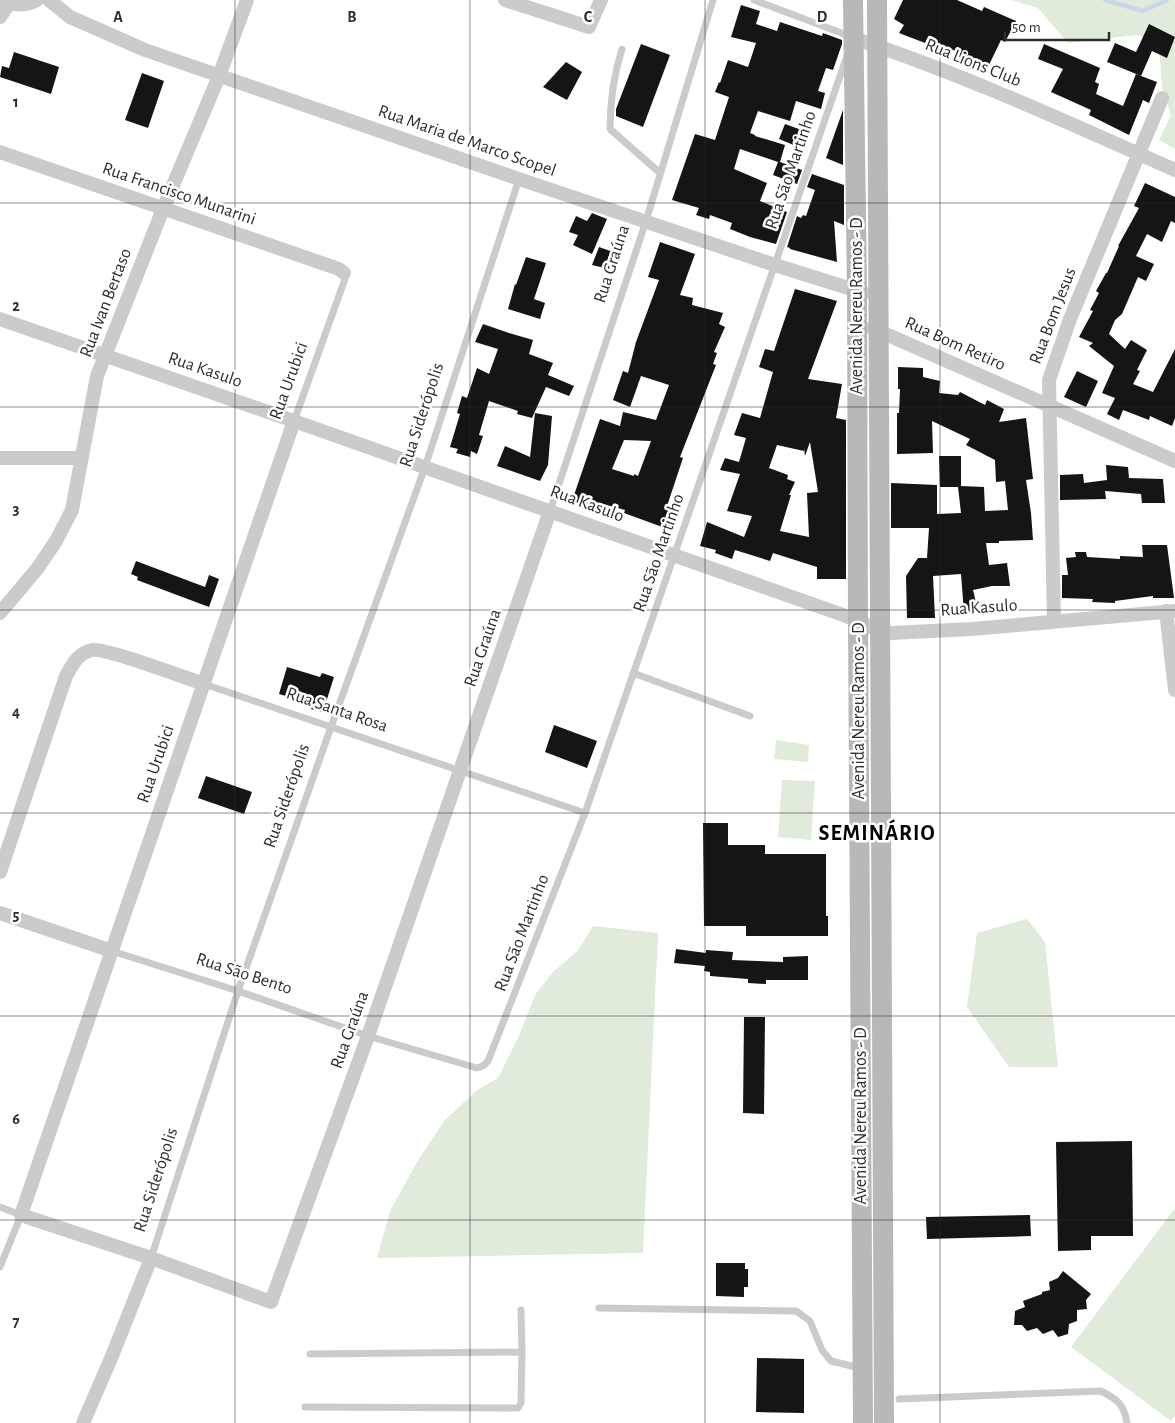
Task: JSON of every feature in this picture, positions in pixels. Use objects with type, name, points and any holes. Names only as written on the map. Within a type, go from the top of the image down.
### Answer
[{"type":"street","points":[[0,17],[6,2],[21,5],[37,0]]},
{"type":"street","name":"Rua Ivan Bertaso","points":[[0,613],[37,569],[56,541],[72,510],[98,376],[163,209],[219,76],[246,0]]},
{"type":"street","points":[[505,0],[589,27],[601,0]]},
{"type":"street","name":"Avenida Nereu Ramos - D","points":[[853,0],[857,291],[858,621],[872,1082],[883,1211],[878,1400],[863,1423]]},
{"type":"street","name":"Avenida Nereu Ramos - D","points":[[877,0],[880,631],[872,1082],[862,1212],[862,1369],[878,1400],[884,1423]]},
{"type":"street","name":"Rua Maria de Marco Scopel","points":[[50,1],[70,17],[145,50],[519,179],[774,265],[879,298]]},
{"type":"street","name":"Rua Lions Club","points":[[853,38],[1005,95],[1175,170]]},
{"type":"street","name":"Rua Bom Jesus","points":[[1054,621],[1049,380],[1070,319],[1162,98]]},
{"type":"street","name":"Rua Francisco Munarini","points":[[0,152],[339,268],[344,273]]},
{"type":"street","name":"Rua Kasulo","points":[[0,319],[836,612],[880,631],[891,633],[972,628],[1171,611]]},
{"type":"street","name":"Rua Bom Retiro","points":[[857,322],[1175,461]]},
{"type":"street","name":"Rua Urubici","points":[[21,1215],[294,421]]},
{"type":"street","points":[[0,458],[81,458]]},
{"type":"street","name":"Rua Graúna","points":[[151,1258],[272,1302],[368,1036],[550,511]]},
{"type":"street","points":[[1171,611],[1175,690]]},
{"type":"street","name":"Rua Santa Rosa","points":[[0,872],[66,676],[77,657],[94,649],[112,653],[204,684]]},
{"type":"street","name":"Rua São Bento","points":[[0,913],[112,951]]},
{"type":"street","points":[[862,1212],[883,1211]]},
{"type":"street","points":[[21,1215],[151,1258]]},
{"type":"street","name":"Rua Siderópolis","points":[[83,1423],[151,1258]]},
{"type":"lane","name":"Rua Graúna","points":[[550,511],[646,221],[713,0]]},
{"type":"lane","name":"Rua Lions Club","points":[[754,0],[853,38]]},
{"type":"lane","name":"Rua São Martinho","points":[[477,1068],[483,1066],[488,1061],[585,813],[853,38]]},
{"type":"lane","points":[[622,49],[616,69],[610,129],[660,173]]},
{"type":"lane","name":"Rua Siderópolis","points":[[151,1258],[238,992],[425,467],[519,179]]},
{"type":"lane","name":"Rua Urubici","points":[[294,421],[345,279],[344,273]]},
{"type":"lane","points":[[634,674],[750,716]]},
{"type":"lane","name":"Rua Santa Rosa","points":[[204,684],[585,813]]},
{"type":"lane","name":"Rua São Bento","points":[[112,951],[368,1036],[477,1068]]},
{"type":"lane","points":[[0,1207],[21,1215]]},
{"type":"lane","name":"Rua Urubici","points":[[0,1267],[21,1215]]},
{"type":"lane","points":[[599,1308],[796,1311],[810,1321],[822,1350],[831,1361],[862,1369]]},
{"type":"lane","points":[[305,1407],[518,1408],[521,1403],[521,1310]]},
{"type":"lane","points":[[310,1354],[522,1352]]},
{"type":"lane","points":[[878,1400],[1101,1391],[1120,1403],[1126,1413],[1127,1423]]},
{"type":"green space","points":[[1012,0],[1175,0],[1175,149],[1159,140],[1171,115],[1162,86],[1159,47],[1138,35],[1068,43],[1038,8]]},
{"type":"green space","points":[[776,740],[809,745],[808,762],[774,759]]},
{"type":"green space","points":[[782,780],[815,781],[811,840],[778,837]]},
{"type":"green space","points":[[1027,919],[1045,942],[1058,1067],[1009,1067],[967,1007],[977,933]]},
{"type":"green space","points":[[593,926],[658,933],[643,1253],[377,1258],[390,1211],[417,1162],[444,1121],[477,1090],[498,1078],[518,1038],[535,995],[552,973],[578,950]]},
{"type":"green space","points":[[1175,1208],[1175,1415],[1171,1421],[1071,1347]]},
{"type":"building","points":[[903,0],[957,0],[982,11],[984,7],[1016,21],[1005,42],[1001,40],[987,69],[984,67],[983,70],[964,61],[965,59],[958,56],[960,53],[927,39],[925,43],[899,33],[904,25],[894,19]]},
{"type":"building","points":[[741,5],[760,11],[756,24],[777,31],[780,22],[822,36],[823,33],[842,40],[833,70],[826,68],[818,91],[825,93],[821,109],[796,101],[790,121],[758,111],[750,133],[785,145],[780,162],[802,170],[797,184],[773,175],[778,162],[740,149],[734,169],[767,183],[760,201],[787,212],[776,244],[730,229],[732,223],[710,215],[709,219],[696,215],[699,208],[672,200],[695,134],[715,140],[729,97],[715,92],[728,60],[748,67],[756,43],[731,37]]},
{"type":"building","points":[[1149,24],[1175,37],[1167,58],[1152,51],[1141,76],[1107,62],[1115,43],[1136,52]]},
{"type":"building","points":[[641,44],[670,55],[643,127],[616,116],[616,109]]},
{"type":"building","points":[[1044,44],[1100,68],[1095,82],[1099,84],[1096,94],[1123,106],[1136,74],[1157,82],[1149,103],[1143,100],[1129,135],[1089,115],[1091,110],[1051,92],[1063,69],[1038,59]]},
{"type":"building","points":[[14,52],[59,67],[51,94],[0,77],[2,66],[9,68]]},
{"type":"building","points":[[566,62],[582,72],[567,100],[543,87]]},
{"type":"building","points":[[142,73],[164,81],[148,128],[125,120]]},
{"type":"building","points":[[843,110],[843,165],[826,158]]},
{"type":"building","points":[[785,124],[807,132],[801,148],[779,139]]},
{"type":"building","points":[[812,174],[844,185],[844,225],[834,221],[837,262],[787,247],[797,216],[801,218],[803,215],[806,216],[815,190],[807,187]]},
{"type":"building","points":[[1145,183],[1175,197],[1175,223],[1171,221],[1162,242],[1147,234],[1136,256],[1154,264],[1146,281],[1138,277],[1122,314],[1115,320],[1109,334],[1125,349],[1131,340],[1147,350],[1137,370],[1140,371],[1133,384],[1153,392],[1175,349],[1175,418],[1172,426],[1150,416],[1149,420],[1123,410],[1119,420],[1107,414],[1115,398],[1102,393],[1114,366],[1089,346],[1093,343],[1079,337],[1093,311],[1090,310],[1099,293],[1096,291],[1139,208],[1134,206]]},
{"type":"building","points":[[592,213],[607,219],[592,254],[573,245],[578,235],[569,232],[576,216],[587,221]]},
{"type":"building","points":[[660,242],[695,254],[680,295],[693,298],[692,305],[723,313],[719,324],[725,327],[714,352],[717,353],[713,364],[716,365],[680,457],[683,458],[667,506],[673,508],[665,528],[624,513],[625,510],[596,502],[595,508],[572,501],[600,419],[620,426],[623,412],[656,420],[669,385],[641,376],[630,407],[613,400],[623,371],[628,373],[636,342],[659,280],[648,277]],"holes":[[[624,440],[651,441],[638,476],[612,469]]]},
{"type":"building","points":[[599,247],[616,253],[609,269],[592,265]]},
{"type":"building","points":[[526,257],[546,263],[534,299],[545,303],[540,319],[508,309],[515,284]]},
{"type":"building","points":[[795,289],[837,301],[808,379],[842,384],[836,418],[846,420],[846,579],[817,579],[817,567],[773,553],[770,561],[735,550],[732,559],[715,553],[716,550],[700,546],[707,522],[744,537],[752,516],[727,511],[740,474],[720,470],[725,458],[739,462],[746,438],[734,435],[742,413],[760,418],[773,372],[759,367],[765,349],[774,351]],"holes":[[[810,442],[818,492],[807,493],[809,537],[780,531],[791,495],[789,495],[795,482],[787,479],[788,475],[769,468],[777,445],[804,451],[804,448],[805,456]]]},
{"type":"building","points":[[483,324],[533,340],[529,354],[553,363],[548,375],[574,386],[569,396],[546,387],[532,418],[517,414],[518,411],[489,401],[479,435],[483,436],[477,454],[471,451],[470,457],[456,453],[458,449],[450,447],[460,414],[457,413],[462,396],[467,398],[477,368],[489,374],[498,349],[475,342]]},
{"type":"building","points":[[898,367],[923,368],[923,377],[940,381],[939,393],[958,395],[960,392],[985,405],[987,400],[1004,409],[999,422],[1026,418],[1033,479],[1026,480],[1033,540],[986,543],[989,565],[1007,563],[1010,586],[992,586],[973,590],[978,611],[964,613],[961,574],[933,576],[935,618],[907,618],[906,576],[918,558],[927,558],[929,528],[891,528],[891,483],[937,485],[937,514],[961,513],[958,487],[940,487],[939,456],[961,456],[961,486],[984,487],[985,511],[1008,510],[1005,481],[996,482],[995,460],[966,445],[970,439],[932,421],[933,453],[897,454],[897,413],[899,413],[900,389],[898,389]]},
{"type":"building","points":[[1077,371],[1098,381],[1086,407],[1064,397]]},
{"type":"building","points":[[535,413],[552,416],[548,465],[540,481],[497,466],[505,446],[530,457]]},
{"type":"building","points":[[1106,465],[1128,467],[1129,478],[1163,479],[1165,503],[1142,503],[1141,494],[1105,491],[1106,499],[1060,500],[1060,475],[1083,474],[1084,483],[1107,480]]},
{"type":"building","points":[[1142,545],[1167,545],[1174,598],[1153,598],[1153,596],[1115,601],[1115,603],[1092,602],[1093,599],[1062,598],[1062,575],[1068,575],[1066,558],[1076,557],[1075,552],[1086,552],[1087,557],[1120,559],[1120,556],[1143,557]]},
{"type":"building","points":[[136,561],[205,587],[209,575],[219,579],[209,607],[137,580],[138,577],[131,574]]},
{"type":"building","points":[[287,667],[320,677],[322,673],[334,677],[323,712],[311,709],[313,704],[279,694]]},
{"type":"building","points":[[554,725],[597,741],[587,768],[545,752]]},
{"type":"building","points":[[206,776],[252,792],[244,814],[198,798]]},
{"type":"building","points":[[703,823],[728,823],[728,845],[765,845],[765,854],[826,854],[826,916],[828,916],[828,936],[746,936],[746,926],[704,926]]},
{"type":"building","points":[[676,949],[706,953],[706,950],[733,952],[732,960],[783,962],[783,957],[808,956],[808,980],[766,980],[766,984],[748,983],[748,979],[710,976],[710,972],[704,971],[705,966],[674,963]]},
{"type":"building","points":[[744,1017],[765,1017],[764,1114],[743,1113]]},
{"type":"building","points":[[1132,1141],[1133,1236],[1091,1236],[1091,1250],[1058,1251],[1056,1142]]},
{"type":"building","points":[[1030,1215],[1031,1236],[927,1239],[926,1217]]},
{"type":"building","points":[[716,1263],[745,1263],[745,1269],[748,1269],[748,1287],[744,1287],[744,1297],[716,1296]]},
{"type":"building","points":[[1063,1271],[1091,1294],[1086,1300],[1087,1309],[1077,1310],[1077,1321],[1069,1324],[1068,1334],[1058,1337],[1053,1330],[1043,1334],[1037,1328],[1027,1331],[1022,1325],[1014,1325],[1015,1311],[1025,1307],[1023,1301],[1050,1290],[1049,1282],[1058,1278]]},
{"type":"building","points":[[757,1358],[804,1359],[804,1413],[756,1412]]},
{"type":"waterway","points":[[1105,0],[1143,11],[1167,0]]},
{"type":"district","name":"SEMINÁRIO","points":[[877,833]]}]
